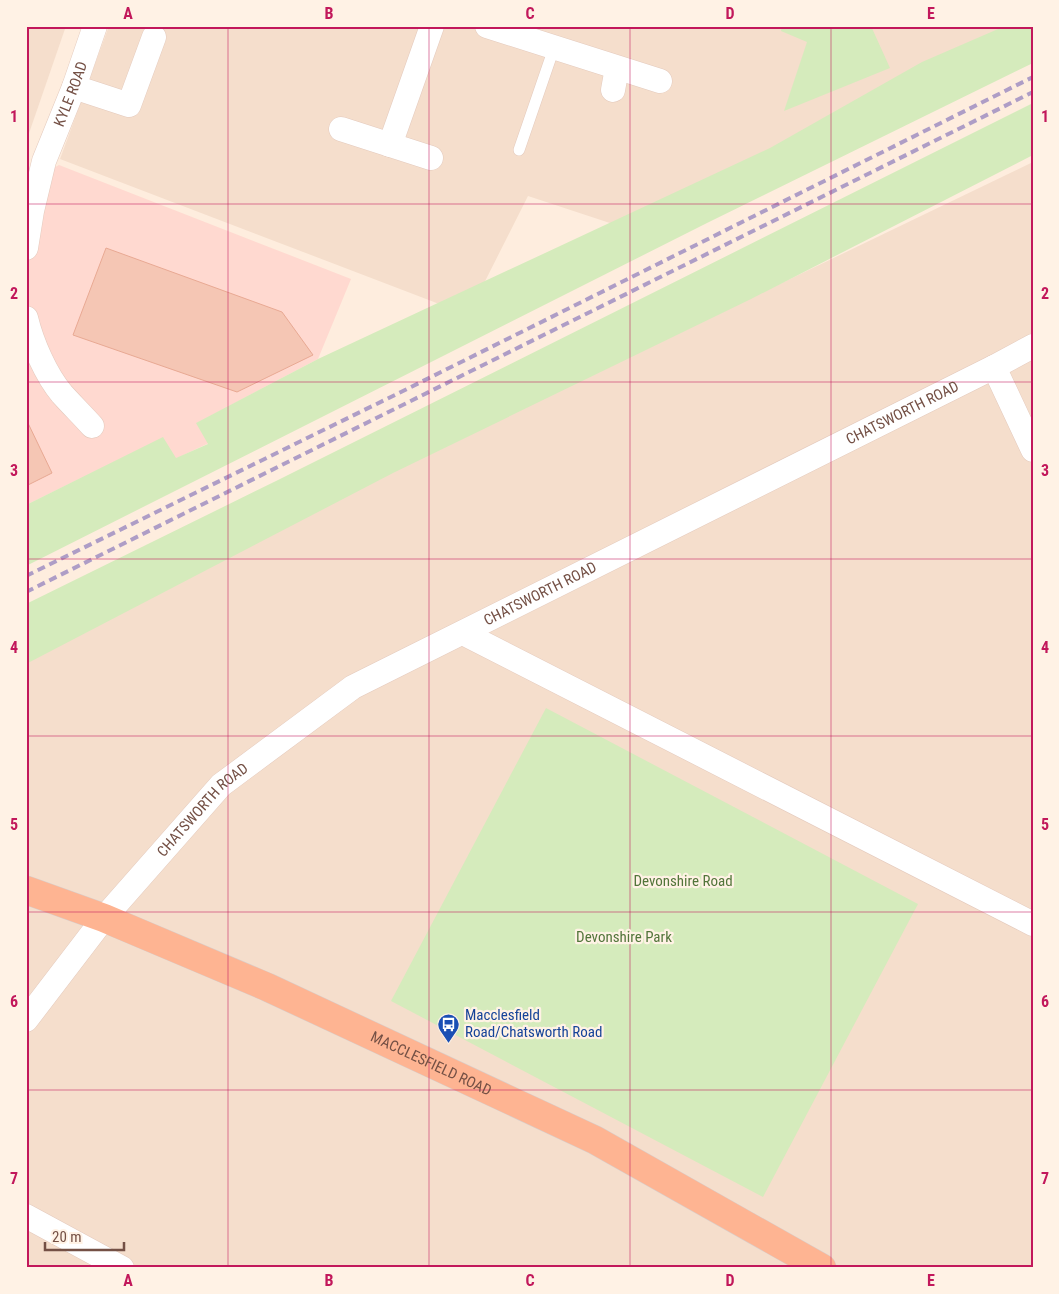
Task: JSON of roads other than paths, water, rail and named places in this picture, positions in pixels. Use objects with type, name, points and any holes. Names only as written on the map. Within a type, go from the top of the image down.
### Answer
[{"type":"highway","name":"MACCLESFIELD ROAD","points":[[26,890],[104,918],[267,987],[596,1140],[822,1268]]},
{"type":"street","name":"KYLE ROAD","points":[[26,248],[32,211],[44,161],[74,87],[95,26]]},
{"type":"street","points":[[390,145],[432,26]]},
{"type":"street","points":[[487,26],[554,48],[615,79],[660,82]]},
{"type":"street","points":[[74,87],[130,106],[154,37]]},
{"type":"street","points":[[341,129],[431,158]]},
{"type":"street","points":[[28,332],[61,393],[92,426]]},
{"type":"street","name":"CHATSWORTH ROAD","points":[[26,1020],[104,918],[221,785],[353,687],[1033,346]]},
{"type":"street","points":[[994,367],[1033,450]]},
{"type":"street","points":[[463,632],[1033,924]]},
{"type":"street","points":[[26,1216],[122,1268]]},
{"type":"lane","points":[[519,150],[554,48]]},
{"type":"railway","points":[[26,576],[405,390],[1033,77]]},
{"type":"railway","points":[[26,592],[1033,92]]},
{"type":"place","name":"Macclesfield Road/Chatsworth Road","points":[[449,1043]]},
{"type":"park label","name":"Devonshire Road","points":[[683,881]]},
{"type":"park label","name":"Devonshire Park","points":[[624,937]]}]
